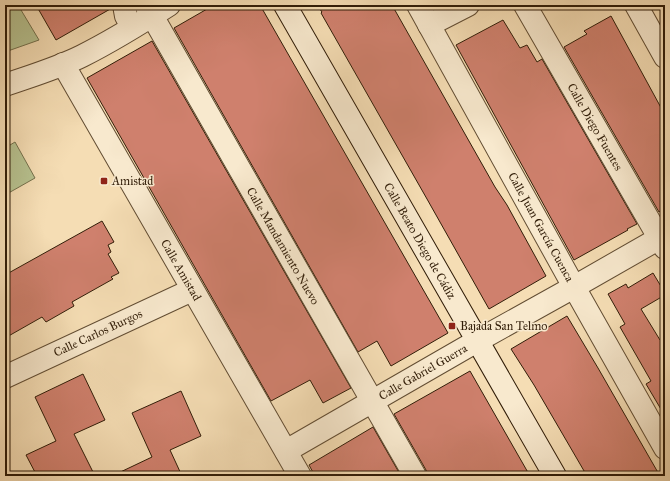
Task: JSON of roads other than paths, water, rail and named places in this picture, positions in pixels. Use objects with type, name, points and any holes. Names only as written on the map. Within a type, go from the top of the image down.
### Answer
[{"type":"street","points":[[124,5],[126,16],[132,28]]},
{"type":"street","name":"Calle Beato Diego de Cádiz","points":[[285,5],[555,476]]},
{"type":"street","name":"Calle Juan García Cuenca","points":[[418,5],[665,448]]},
{"type":"street","points":[[429,25],[468,5]]},
{"type":"street","name":"Calle Diego Fuentes","points":[[525,5],[663,240]]},
{"type":"street","points":[[636,5],[664,52]]},
{"type":"street","points":[[5,85],[82,56],[132,28],[156,9]]},
{"type":"street","name":"Calle Mandamiento Nuevo","points":[[156,9],[372,401],[415,476]]},
{"type":"street","name":"Calle Amistad","points":[[63,64],[300,476]]},
{"type":"street","name":"Calle Gabriel Guerra","points":[[286,451],[477,341],[663,240]]},
{"type":"street","name":"Calle Carlos Burgos","points":[[5,377],[192,290]]},
{"type":"place","name":"Amistad","points":[[104,181]]},
{"type":"place","name":"Bajada San Telmo","points":[[452,326]]}]
